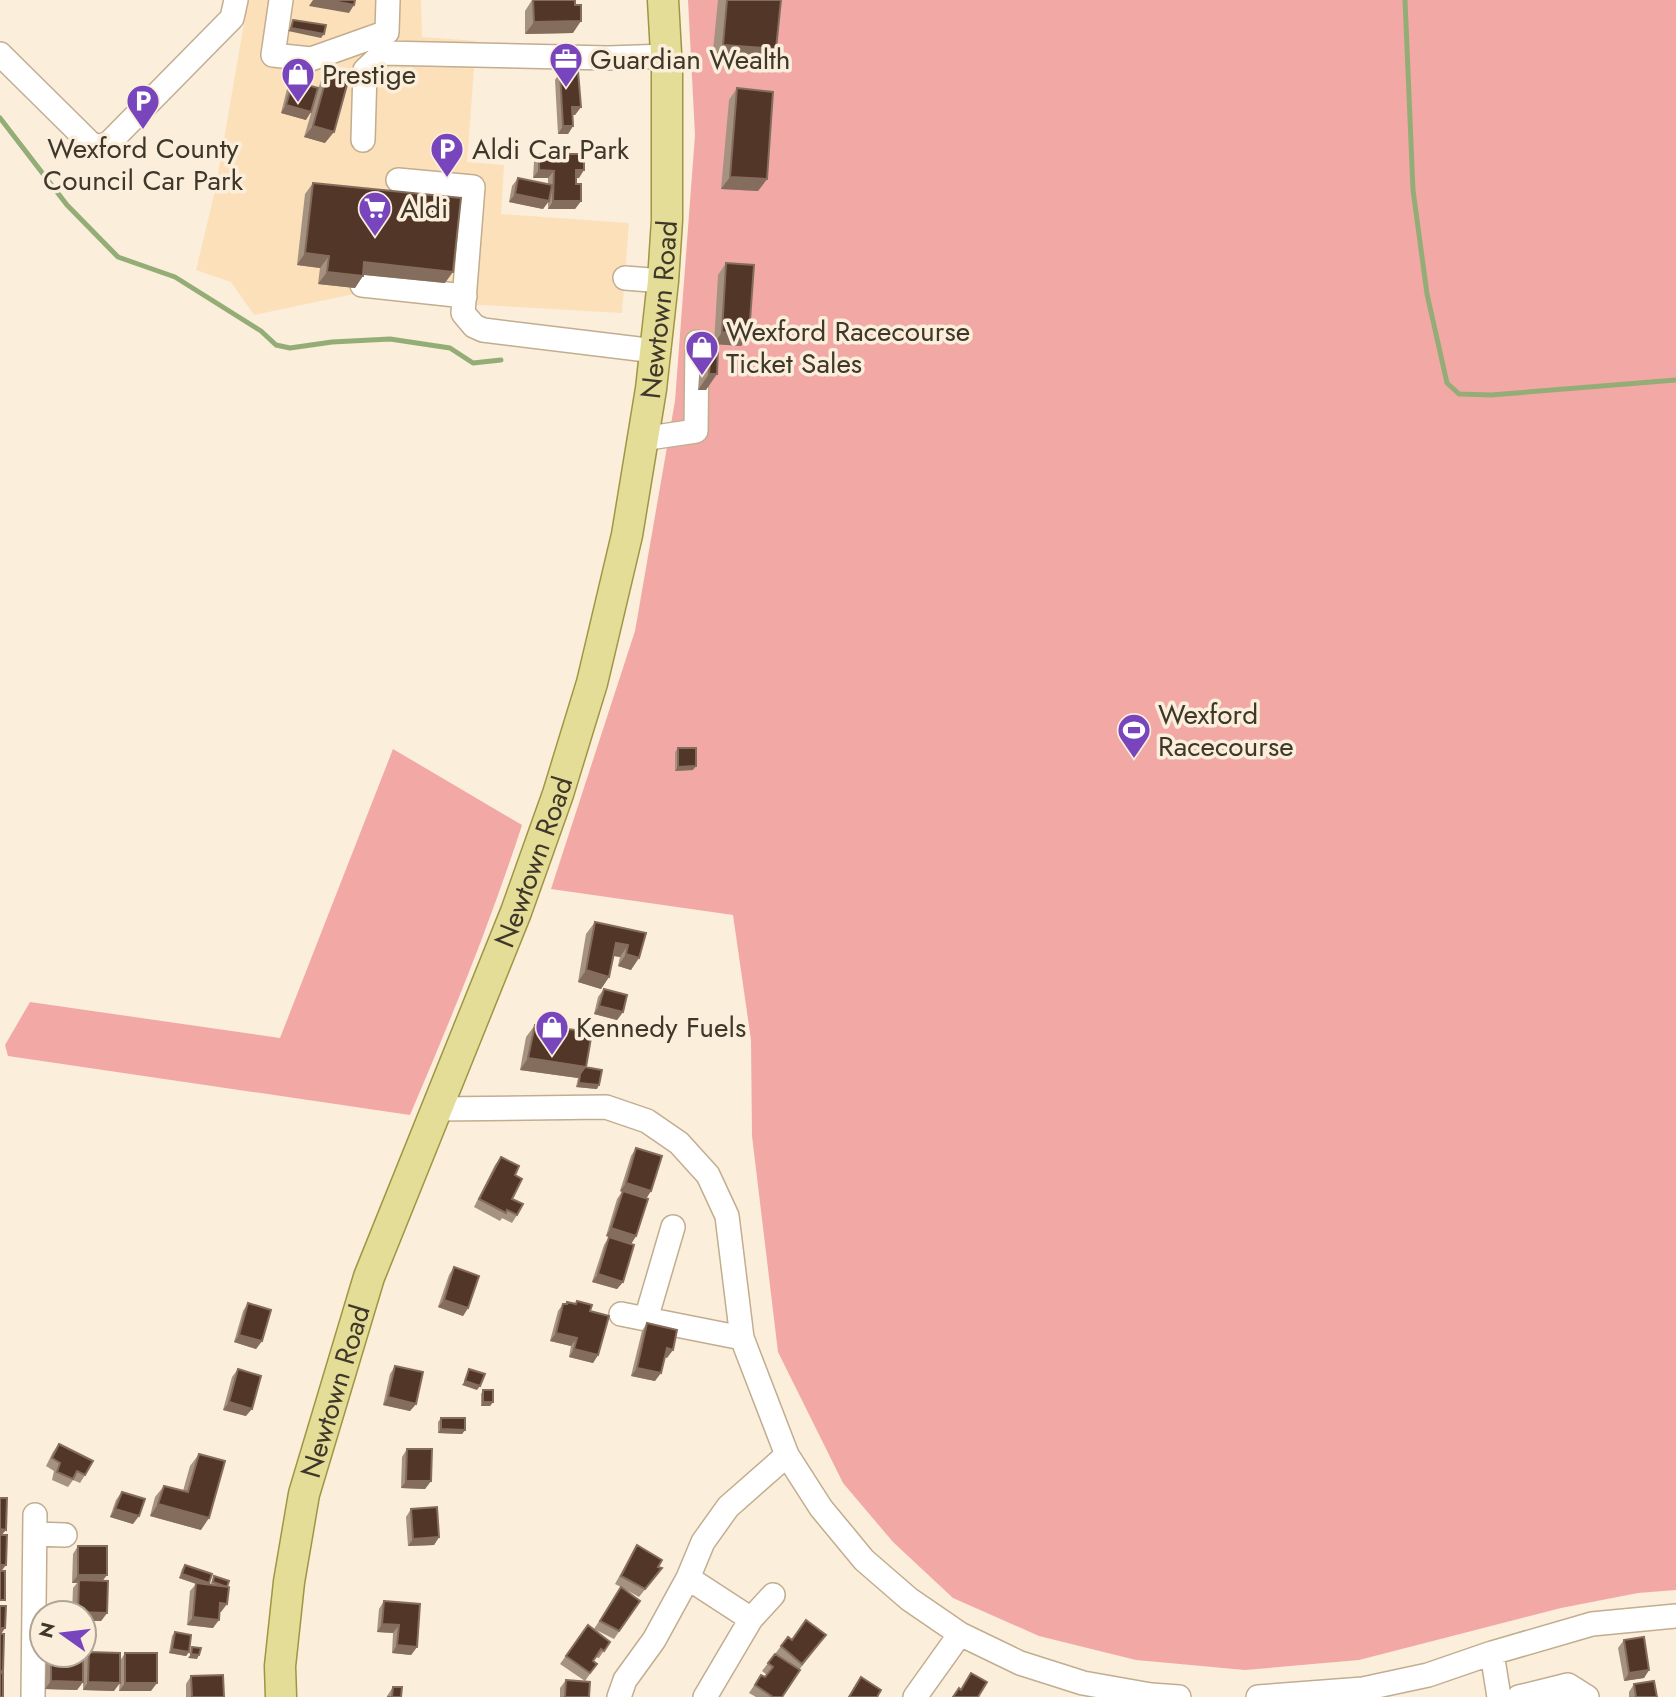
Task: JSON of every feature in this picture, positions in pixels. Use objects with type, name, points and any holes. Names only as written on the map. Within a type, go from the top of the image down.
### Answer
[{"type":"main road","name":"Newtown Road","points":[[281,1697],[281,1666],[289,1582],[304,1494],[369,1277],[520,903],[558,793],[592,683],[627,535],[663,281],[667,220],[667,56],[663,0]]},
{"type":"street","points":[[0,54],[94,148],[108,144],[232,18],[236,0]]},
{"type":"street","points":[[281,0],[273,55],[311,59],[387,32],[388,0]]},
{"type":"street","points":[[363,140],[365,70],[383,53],[608,58],[667,56]]},
{"type":"street","points":[[398,180],[473,187],[463,313],[474,326],[483,330],[655,351]]},
{"type":"street","points":[[625,278],[663,281]]},
{"type":"street","points":[[362,285],[465,296]]},
{"type":"street","points":[[642,439],[696,431],[697,342]]},
{"type":"street","points":[[438,1109],[606,1107],[647,1121],[679,1143],[708,1175],[727,1216],[742,1338],[787,1455],[821,1508],[864,1560],[909,1599],[960,1634],[1020,1663],[1113,1693],[1179,1697]]},
{"type":"street","points":[[646,1320],[673,1227]]},
{"type":"street","points":[[621,1314],[742,1338]]},
{"type":"street","points":[[619,1697],[625,1681],[654,1640],[688,1578],[703,1542],[728,1507],[787,1455]]},
{"type":"street","points":[[33,1697],[35,1525],[65,1535]]},
{"type":"street","points":[[688,1578],[751,1619]]},
{"type":"street","points":[[705,1697],[751,1619],[773,1595]]},
{"type":"street","points":[[1258,1697],[1363,1689],[1428,1675],[1592,1624],[1676,1616]]},
{"type":"street","points":[[915,1697],[960,1634]]},
{"type":"street","points":[[1492,1653],[1499,1697]]},
{"type":"street","points":[[1519,1697],[1568,1685],[1587,1697]]},
{"type":"shaded area","points":[[248,0],[421,0],[422,37],[476,41],[467,162],[504,165],[501,214],[629,223],[622,313],[482,305],[359,293],[254,315],[231,282],[196,270],[215,191]]},
{"type":"shaded area","name":"Wexford Racecourse","points":[[688,0],[1676,0],[1676,1590],[1638,1593],[1561,1608],[1359,1660],[1245,1670],[1136,1660],[1039,1636],[953,1598],[893,1542],[843,1483],[778,1352],[752,1136],[751,1040],[733,915],[551,889],[635,631],[675,401],[695,135]]},
{"type":"shaded area","points":[[393,749],[522,825],[497,899],[410,1115],[8,1056],[5,1045],[30,1002],[280,1038]]},
{"type":"building","points":[[327,0],[355,0],[354,5]]},
{"type":"building","points":[[533,0],[575,0],[575,5],[581,5],[581,21],[534,22]]},
{"type":"building","points":[[727,0],[781,0],[776,49],[723,45]]},
{"type":"building","points":[[293,20],[326,25],[324,34],[291,28]]},
{"type":"building","points":[[329,68],[350,74],[334,132],[313,126]]},
{"type":"building","points":[[578,71],[581,107],[572,107],[573,126],[563,126],[560,72]]},
{"type":"building","points":[[293,81],[318,88],[311,112],[286,105]]},
{"type":"building","points":[[737,88],[773,92],[767,179],[730,177]]},
{"type":"building","points":[[539,154],[584,154],[584,170],[576,170],[576,184],[581,184],[581,201],[553,201],[554,171],[539,170]]},
{"type":"building","points":[[518,178],[552,185],[549,201],[515,194]]},
{"type":"building","name":"Aldi","points":[[313,183],[461,198],[453,272],[364,262],[363,276],[327,272],[329,256],[305,253]]},
{"type":"building","points":[[726,263],[754,265],[749,334],[722,332]]},
{"type":"building","points":[[711,348],[718,348],[717,374],[709,374]]},
{"type":"building","points":[[678,748],[696,748],[696,766],[678,767]]},
{"type":"building","points":[[595,922],[646,933],[639,958],[626,954],[628,945],[616,943],[609,977],[586,970]]},
{"type":"building","points":[[604,989],[627,995],[623,1012],[599,1006]]},
{"type":"building","points":[[535,1025],[592,1032],[586,1067],[528,1058]]},
{"type":"building","points":[[585,1067],[602,1070],[599,1085],[579,1083],[580,1074]]},
{"type":"building","points":[[636,1148],[662,1156],[651,1191],[626,1183]]},
{"type":"building","points":[[501,1157],[519,1166],[515,1175],[522,1179],[512,1199],[523,1204],[517,1215],[507,1210],[506,1213],[479,1199]]},
{"type":"building","points":[[623,1191],[648,1199],[636,1236],[611,1228]]},
{"type":"building","points":[[609,1237],[634,1245],[623,1282],[598,1274]]},
{"type":"building","points":[[454,1267],[479,1276],[468,1308],[444,1300]]},
{"type":"building","points":[[577,1301],[592,1305],[590,1311],[609,1316],[598,1355],[574,1349],[577,1338],[556,1333],[563,1304],[576,1304]]},
{"type":"building","points":[[248,1303],[271,1310],[262,1341],[239,1335]]},
{"type":"building","points":[[647,1323],[677,1330],[673,1350],[667,1348],[661,1373],[637,1368]]},
{"type":"building","points":[[395,1366],[423,1372],[416,1404],[388,1397]]},
{"type":"building","points":[[238,1369],[261,1376],[252,1409],[229,1402]]},
{"type":"building","points":[[469,1369],[485,1374],[480,1386],[465,1381]]},
{"type":"building","points":[[483,1390],[493,1390],[493,1402],[483,1402]]},
{"type":"building","points":[[441,1418],[465,1418],[465,1430],[441,1429]]},
{"type":"building","points":[[59,1444],[93,1461],[85,1475],[77,1471],[73,1479],[57,1472],[60,1463],[52,1458]]},
{"type":"building","points":[[407,1449],[432,1449],[431,1481],[406,1481]]},
{"type":"building","points":[[199,1454],[225,1461],[209,1518],[158,1504],[164,1486],[188,1492]]},
{"type":"building","points":[[122,1492],[145,1499],[139,1516],[115,1509]]},
{"type":"building","points":[[0,1498],[7,1498],[6,1530],[0,1529]]},
{"type":"building","points":[[437,1507],[439,1537],[413,1539],[411,1509]]},
{"type":"building","points":[[0,1535],[7,1535],[6,1565],[0,1565]]},
{"type":"building","points":[[637,1545],[662,1560],[658,1567],[662,1568],[645,1589],[621,1576]]},
{"type":"building","points":[[78,1546],[107,1546],[107,1575],[78,1575]]},
{"type":"building","points":[[185,1565],[212,1574],[209,1583],[182,1574]]},
{"type":"building","points":[[0,1571],[5,1571],[5,1600],[0,1600]]},
{"type":"building","points":[[214,1576],[229,1581],[227,1587],[213,1582]]},
{"type":"building","points":[[79,1580],[108,1581],[107,1613],[98,1613],[98,1599],[78,1599]]},
{"type":"building","points":[[196,1583],[229,1587],[227,1604],[220,1603],[219,1620],[193,1617]]},
{"type":"building","points":[[621,1587],[640,1601],[619,1631],[600,1621]]},
{"type":"building","points":[[384,1601],[420,1604],[417,1647],[397,1645],[399,1625],[382,1624]]},
{"type":"building","points":[[0,1606],[6,1606],[5,1628],[0,1628]]},
{"type":"building","points":[[806,1620],[826,1635],[802,1664],[781,1646],[788,1637],[792,1640]]},
{"type":"building","points":[[588,1625],[610,1642],[593,1661],[597,1664],[590,1673],[566,1656]]},
{"type":"building","points":[[175,1632],[191,1635],[189,1652],[172,1649]]},
{"type":"building","points":[[0,1634],[4,1634],[3,1671],[0,1671]]},
{"type":"building","points":[[1644,1637],[1649,1670],[1629,1673],[1624,1640]]},
{"type":"building","points":[[192,1647],[201,1648],[199,1655],[191,1654]]},
{"type":"building","points":[[98,1652],[120,1653],[120,1683],[88,1682],[88,1669],[98,1669]]},
{"type":"building","points":[[125,1653],[157,1653],[157,1683],[125,1683]]},
{"type":"building","points":[[775,1654],[800,1670],[782,1697],[773,1697],[755,1685],[761,1675],[765,1677],[773,1667],[768,1663]]},
{"type":"building","points":[[51,1669],[83,1669],[83,1682],[51,1681]]},
{"type":"building","points":[[0,1673],[3,1673],[3,1697],[0,1697]]},
{"type":"building","points":[[971,1673],[987,1682],[978,1697],[953,1697],[959,1688],[961,1690]]},
{"type":"building","points":[[223,1675],[224,1697],[192,1697],[191,1676]]},
{"type":"building","points":[[861,1677],[881,1690],[877,1697],[849,1697]]},
{"type":"building","points":[[566,1680],[590,1682],[589,1697],[565,1697]]},
{"type":"building","points":[[1654,1681],[1657,1697],[1636,1697],[1634,1684]]},
{"type":"building","points":[[393,1687],[402,1687],[401,1697],[392,1697]]},
{"type":"waterway","points":[[1405,0],[1413,190],[1427,294],[1447,383],[1459,394],[1491,395],[1676,380]]},
{"type":"waterway","points":[[0,118],[67,205],[118,257],[175,277],[261,331],[276,345],[290,348],[332,342],[390,339],[450,348],[473,363],[501,360]]},
{"type":"place","name":"Guardian Wealth","points":[[566,89]]},
{"type":"place","name":"Prestige","points":[[298,104]]},
{"type":"place","name":"Wexford County Council Car Park","points":[[143,131]]},
{"type":"place","name":"Aldi Car Park","points":[[447,179]]},
{"type":"place","name":"Aldi","points":[[375,238]]},
{"type":"place","name":"Wexford Racecourse Ticket Sales","points":[[702,377]]},
{"type":"place","name":"Wexford Racecourse","points":[[1134,760]]},
{"type":"place","name":"Kennedy Fuels","points":[[552,1057]]}]
